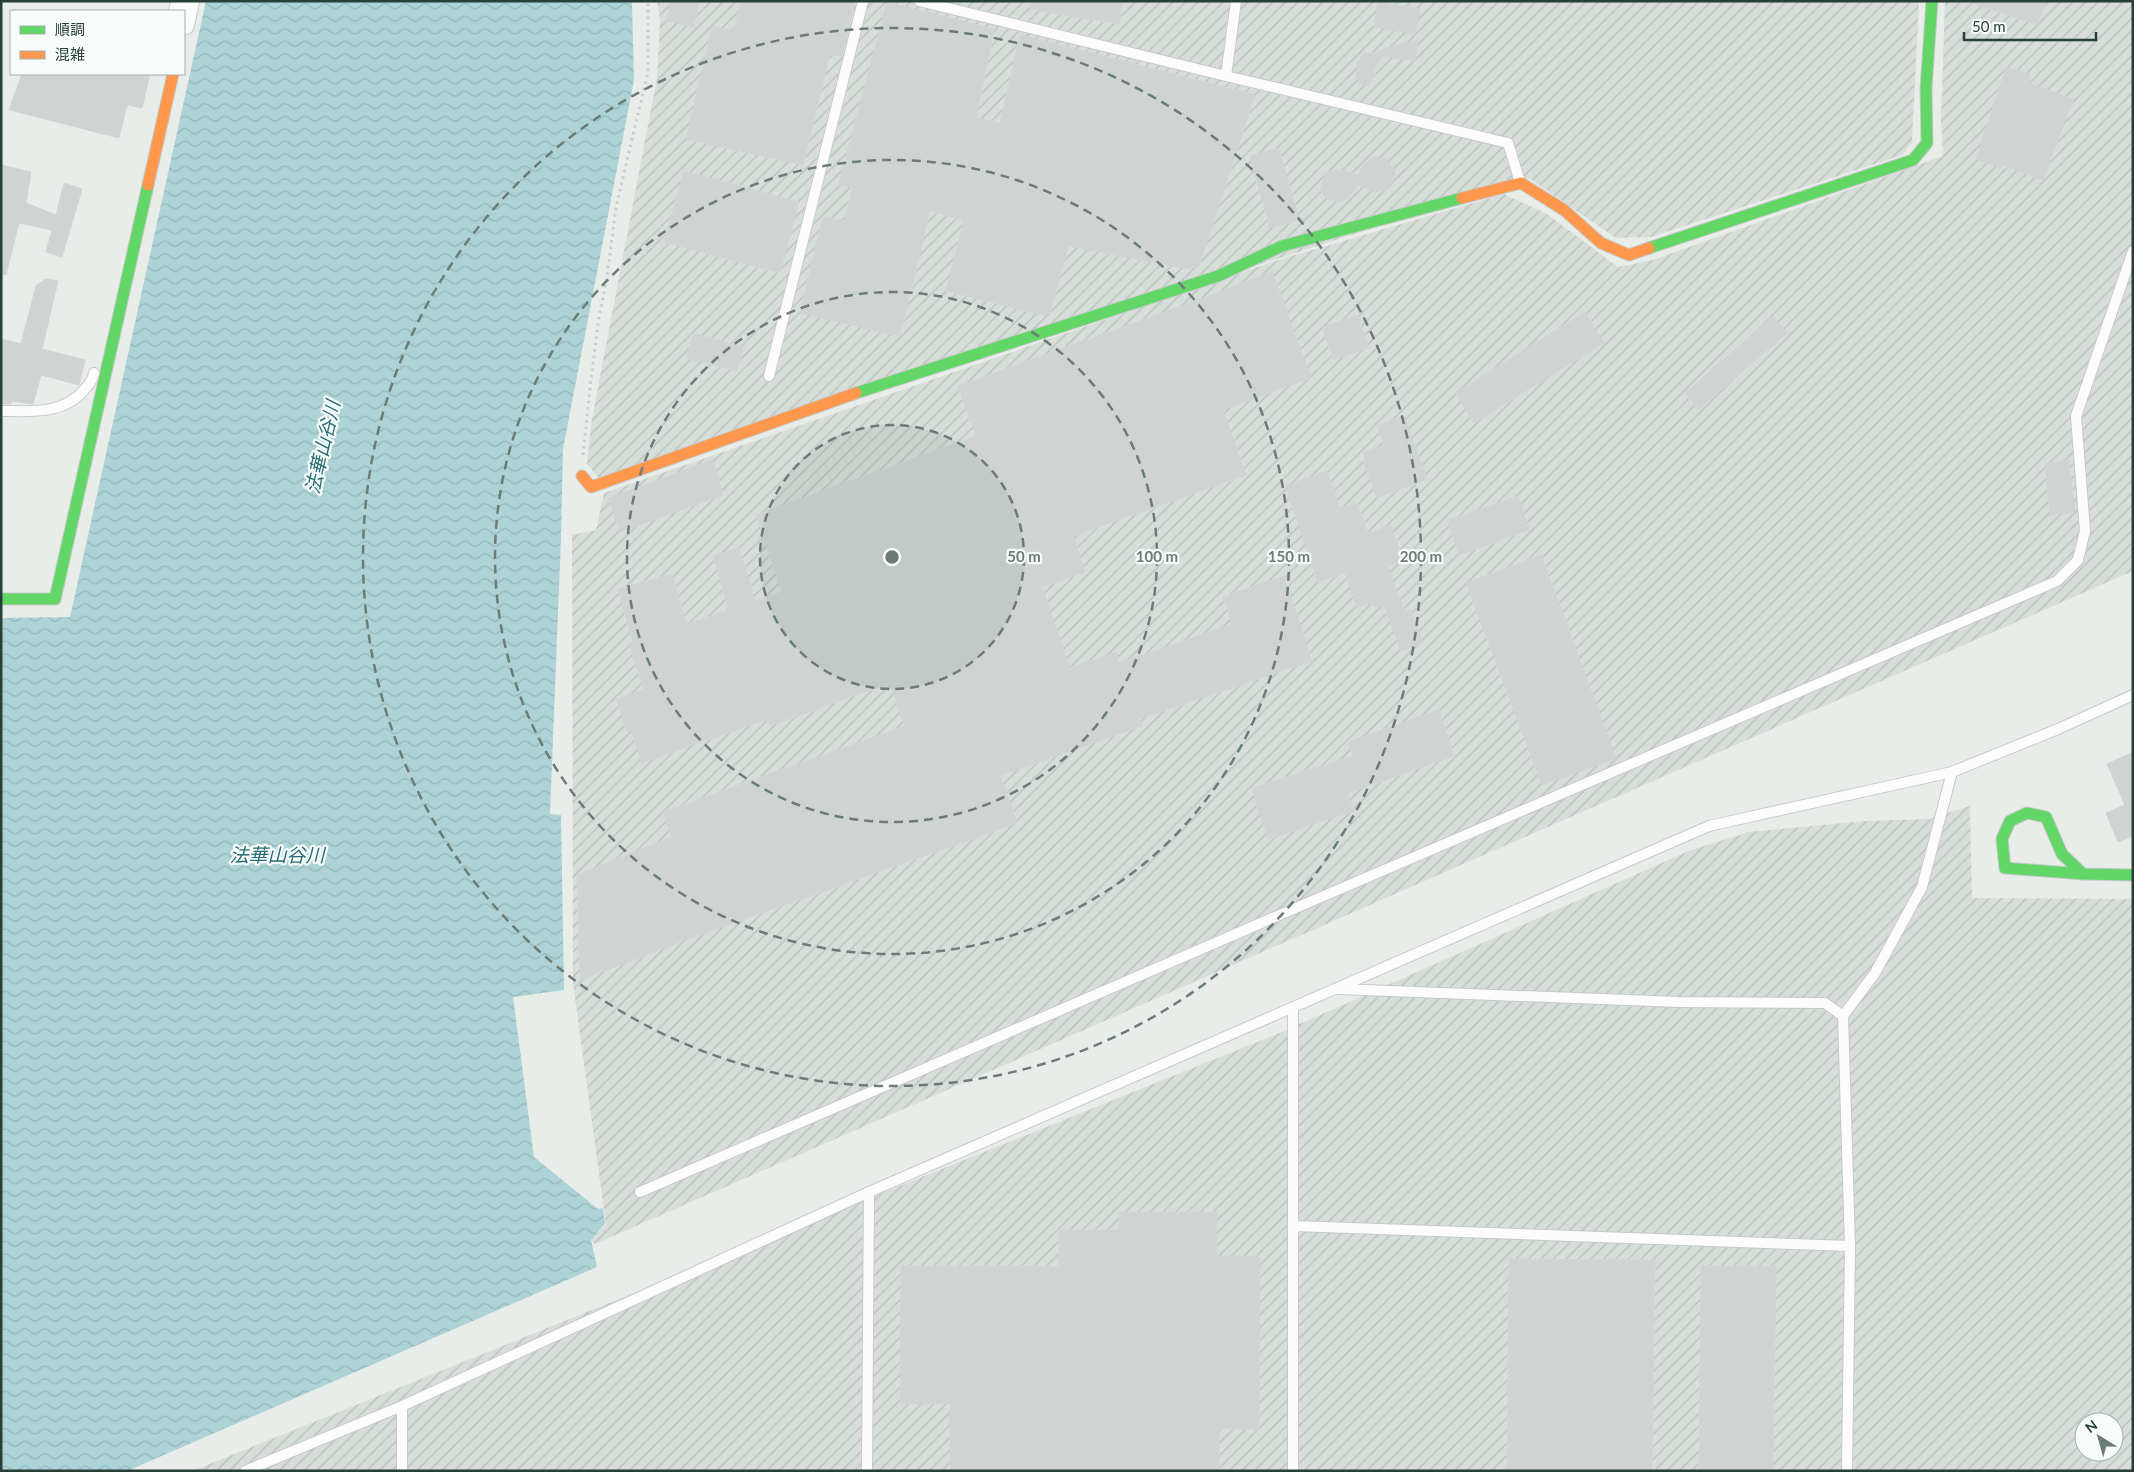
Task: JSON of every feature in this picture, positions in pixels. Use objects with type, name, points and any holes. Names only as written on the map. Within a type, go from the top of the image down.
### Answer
[{"type":"street","points":[[185,21],[189,1]]},
{"type":"street","points":[[582,476],[591,487],[889,381],[1218,276],[1282,246],[1521,183],[1564,210],[1601,243],[1630,255],[1913,160],[1927,143],[1926,88],[1932,1]]},
{"type":"street","points":[[1,599],[55,599],[173,75]]},
{"type":"street","points":[[2083,874],[2062,854],[2046,817],[2027,813],[2010,821],[2002,839],[2005,868],[2083,874],[2133,875]]},
{"type":"lane","points":[[769,376],[863,1]]},
{"type":"lane","points":[[919,1],[1508,143],[1521,183]]},
{"type":"lane","points":[[1226,76],[1236,1]]},
{"type":"lane","points":[[640,1192],[1298,906],[1786,699],[2057,581],[2078,560],[2084,531],[2076,416],[2133,251]]},
{"type":"lane","points":[[1,412],[46,412],[67,404],[81,394],[93,379],[97,360]]},
{"type":"lane","points":[[245,1471],[402,1406],[870,1192],[1710,826],[1952,772],[2058,729],[2133,695]]},
{"type":"lane","points":[[1847,1471],[1850,1246],[1843,1016],[1875,973],[1922,887],[1952,772]]},
{"type":"lane","points":[[1336,989],[1679,1002],[1825,1003],[1843,1016]]},
{"type":"lane","points":[[1293,1008],[1293,1471]]},
{"type":"lane","points":[[867,1471],[870,1192]]},
{"type":"lane","points":[[1294,1226],[1850,1246]]},
{"type":"lane","points":[[402,1406],[402,1471]]},
{"type":"path","points":[[582,476],[584,432],[590,379],[607,278],[616,207],[648,72],[648,1]]},
{"type":"shaded area","points":[[657,1],[1919,1],[1912,143],[1902,155],[1651,237],[1616,238],[1529,178],[598,477],[587,464],[591,424],[657,78],[660,22]]},
{"type":"shaded area","points":[[1945,1],[2133,1],[2133,571],[595,1244],[591,1239],[606,1225],[573,984],[572,535],[596,530],[604,493],[1278,260],[1504,194],[1547,214],[1618,267],[1653,260],[1943,156],[1941,120]]},
{"type":"shaded area","points":[[1970,806],[1972,898],[2133,899],[2133,1471],[192,1471],[1282,1032],[1691,850],[1749,832],[1864,821],[1929,819]]},
{"type":"water","name":"法華山谷川","points":[[206,1],[632,1],[634,80],[563,449],[550,814],[561,815],[564,990],[513,997],[534,1157],[598,1209],[603,1208],[605,1224],[591,1240],[597,1267],[127,1471],[1,1471],[1,618],[70,617]]},
{"type":"building","points":[[671,1],[700,1],[693,27],[666,20]]},
{"type":"building","points":[[741,1],[855,1],[842,56],[830,54],[803,165],[686,139],[713,26],[734,31]]},
{"type":"building","points":[[1030,1],[1123,1],[1119,24],[1030,9]]},
{"type":"building","points":[[1975,1],[2046,1],[2037,25],[1975,4]]},
{"type":"building","points":[[887,2],[994,29],[976,118],[1000,123],[1020,35],[1255,95],[1199,266],[1188,269],[1068,246],[1050,313],[1044,315],[946,291],[964,220],[930,211],[900,336],[800,313],[823,216],[845,221],[852,188],[839,184]]},
{"type":"building","points":[[1378,2],[1420,9],[1415,34],[1374,27]]},
{"type":"building","points":[[1418,40],[1415,61],[1382,56],[1374,70],[1375,75],[1368,86],[1364,84],[1359,85],[1356,73],[1359,68],[1357,63],[1364,52],[1369,54]]},
{"type":"building","points":[[2006,67],[2031,75],[2029,83],[2073,99],[2043,180],[2002,165],[2001,168],[1976,159]]},
{"type":"building","points":[[22,75],[150,75],[142,108],[127,105],[119,138],[9,110]]},
{"type":"building","points":[[1279,148],[1299,220],[1270,228],[1250,156]]},
{"type":"building","points":[[1374,157],[1387,160],[1395,171],[1395,178],[1387,189],[1374,192],[1359,185],[1348,198],[1342,201],[1329,200],[1324,196],[1321,184],[1326,172],[1339,169],[1359,175],[1363,165]]},
{"type":"building","points":[[1,165],[31,172],[26,203],[56,215],[64,183],[82,189],[62,257],[46,252],[52,230],[19,223],[6,275],[1,274]]},
{"type":"building","points":[[684,171],[799,202],[780,273],[664,242]]},
{"type":"building","points":[[1272,271],[1311,378],[1223,410],[1246,475],[1073,536],[1085,572],[1042,587],[1070,668],[1116,652],[1119,663],[1232,624],[1223,597],[1284,576],[1312,661],[1139,719],[1142,726],[1000,776],[1017,823],[688,939],[580,980],[577,875],[672,837],[663,812],[905,726],[890,683],[769,726],[767,719],[642,763],[631,730],[627,731],[616,699],[644,689],[629,645],[633,643],[618,589],[672,574],[686,624],[729,610],[713,556],[739,548],[755,601],[782,592],[756,515],[976,436],[958,386],[1223,291]]},
{"type":"building","points":[[45,279],[58,281],[42,349],[85,360],[79,385],[41,375],[33,404],[12,401],[11,404],[1,404],[1,339],[21,344],[36,286]]},
{"type":"building","points":[[1585,312],[1604,343],[1474,423],[1455,393]]},
{"type":"building","points":[[1358,315],[1369,348],[1333,360],[1322,327]]},
{"type":"building","points":[[1773,316],[1787,333],[1699,409],[1685,393]]},
{"type":"building","points":[[693,333],[744,347],[737,371],[687,358]]},
{"type":"building","points":[[1404,416],[1427,479],[1377,498],[1363,461],[1365,461],[1363,452],[1384,445],[1377,426]]},
{"type":"building","points":[[713,460],[723,495],[620,532],[608,498]]},
{"type":"building","points":[[2069,461],[2075,512],[2050,515],[2045,463]]},
{"type":"building","points":[[1327,471],[1340,508],[1357,503],[1368,533],[1391,525],[1403,561],[1388,566],[1404,611],[1411,609],[1423,643],[1401,651],[1384,605],[1375,608],[1373,603],[1357,608],[1345,573],[1318,582],[1285,486]]},
{"type":"building","points":[[1518,496],[1529,530],[1459,555],[1448,520]]},
{"type":"building","points":[[1541,555],[1616,758],[1542,785],[1466,583]]},
{"type":"building","points":[[1439,710],[1454,756],[1348,793],[1354,811],[1268,839],[1252,788],[1353,756],[1348,742]]},
{"type":"building","points":[[2133,752],[2133,836],[2118,842],[2106,813],[2125,805],[2107,764]]},
{"type":"building","points":[[1119,1212],[1217,1212],[1216,1256],[1260,1256],[1259,1429],[1219,1429],[1219,1471],[950,1471],[950,1404],[900,1404],[901,1266],[1059,1266],[1059,1230],[1119,1230]]},
{"type":"building","points":[[1509,1259],[1655,1260],[1652,1471],[1507,1471]]},
{"type":"building","points":[[1701,1266],[1776,1266],[1773,1471],[1699,1471]]},
{"type":"traffic: fast","points":[[1649,248],[1913,160],[1927,143],[1926,88],[1932,1]]},
{"type":"traffic: fast","points":[[1,599],[55,599],[148,185]]},
{"type":"traffic: fast","points":[[856,393],[1218,276],[1282,246],[1462,198]]},
{"type":"traffic: fast","points":[[2083,874],[2062,854],[2046,817],[2027,813],[2010,821],[2002,839],[2005,868],[2083,874],[2133,875]]},
{"type":"traffic: slow","points":[[148,185],[173,75]]},
{"type":"traffic: slow","points":[[1462,198],[1521,183],[1564,210],[1601,243],[1629,255],[1649,248]]},
{"type":"traffic: slow","points":[[582,476],[591,487],[856,393]]}]
